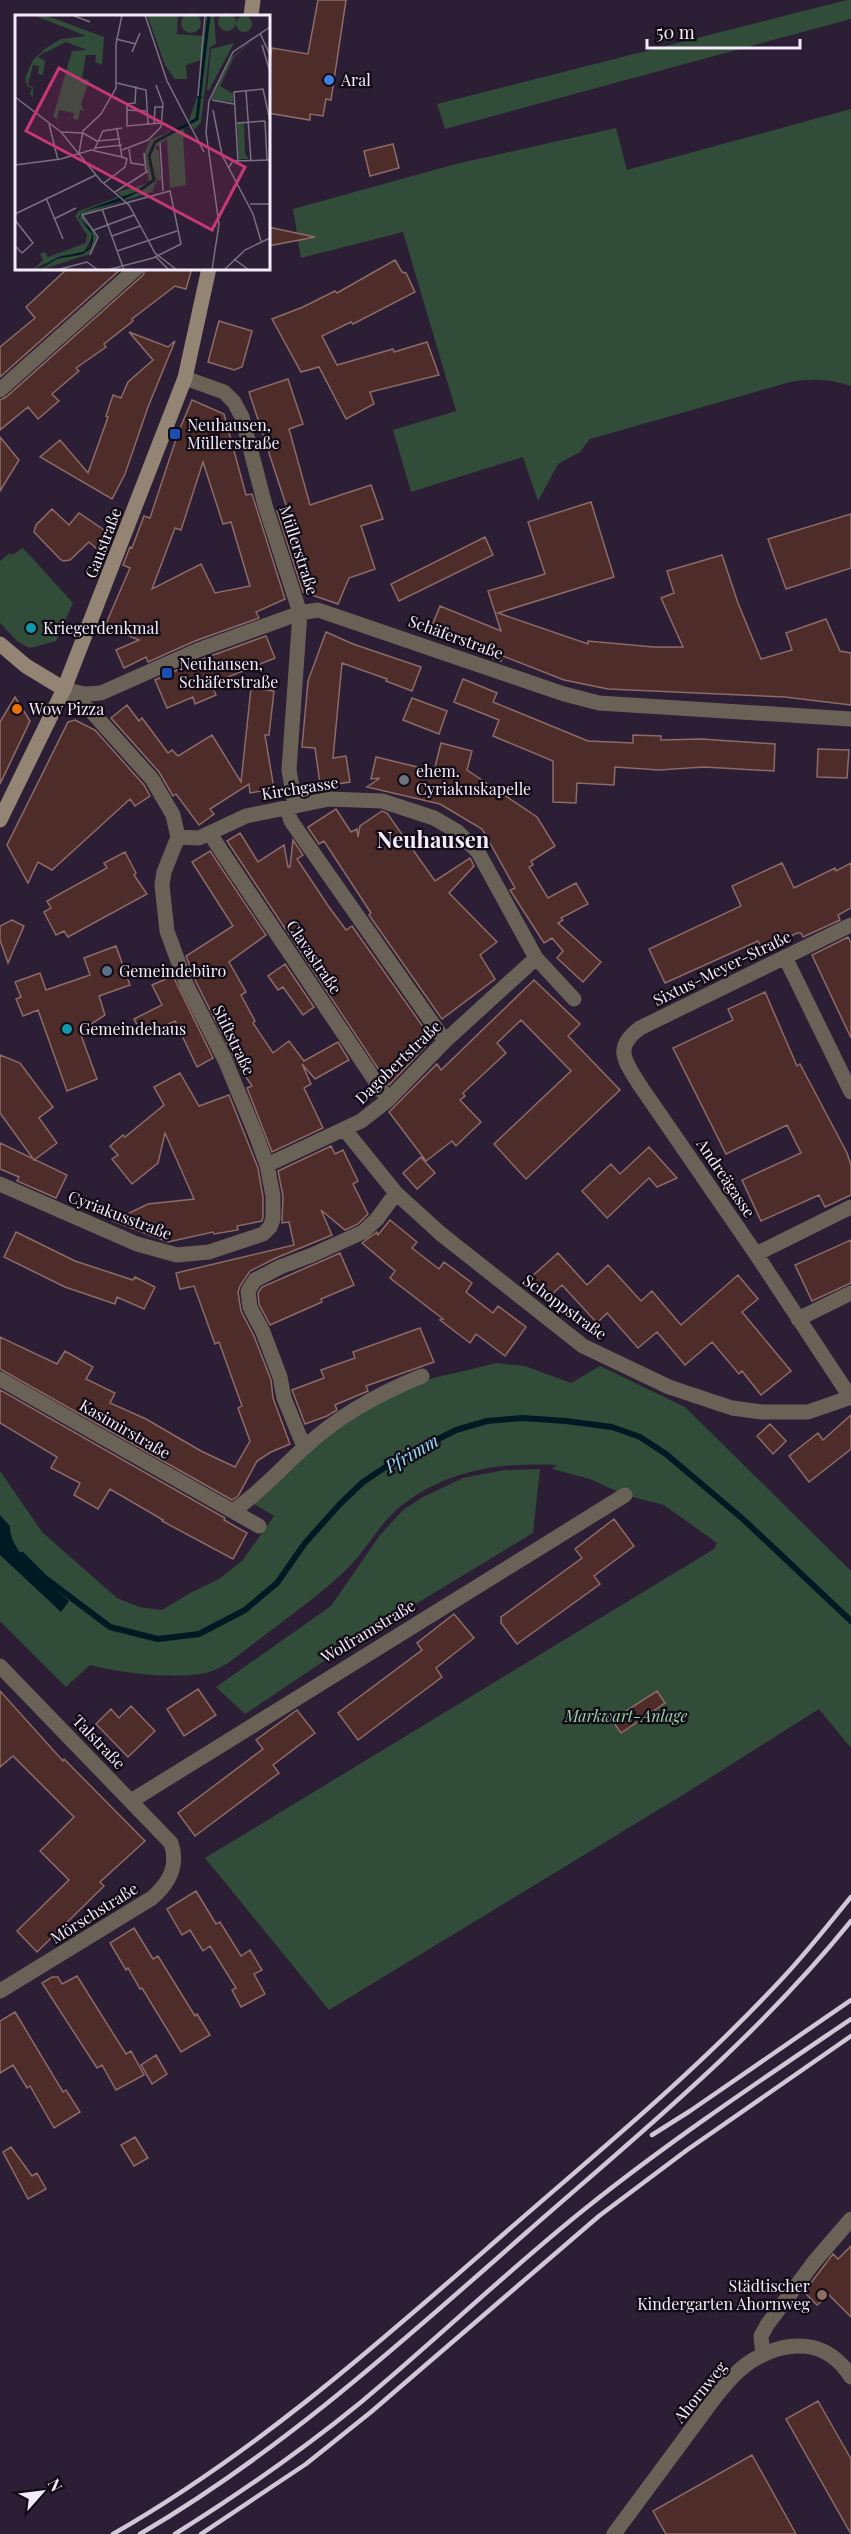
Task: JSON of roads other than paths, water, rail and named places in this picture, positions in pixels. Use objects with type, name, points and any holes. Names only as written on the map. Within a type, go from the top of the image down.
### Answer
[{"type":"main road","points":[[251,15],[253,0]]},
{"type":"main road","name":"Gaustraße","points":[[0,820],[64,689],[185,378],[209,270]]},
{"type":"main road","points":[[0,644],[26,666],[64,689]]},
{"type":"street","points":[[0,390],[135,270]]},
{"type":"street","name":"Müllerstraße","points":[[185,378],[224,392],[234,402],[242,417],[265,505],[300,613],[289,770],[291,821],[445,1041]]},
{"type":"street","name":"Schäferstraße","points":[[64,689],[85,694],[101,693],[198,650],[309,610],[329,612],[564,694],[599,703],[851,719]]},
{"type":"street","points":[[64,689],[92,712],[152,779],[173,815],[178,837]]},
{"type":"street","name":"Kirchgasse","points":[[178,837],[199,838],[246,816],[342,798],[382,801],[422,813],[446,823],[478,852],[536,958]]},
{"type":"street","name":"Clavastraße","points":[[210,834],[388,1100]]},
{"type":"street","name":"Stiftstraße","points":[[178,837],[164,872],[162,885],[167,931],[187,986],[225,1060],[267,1165]]},
{"type":"street","name":"Sixtus-Meyer-Straße","points":[[624,1057],[624,1045],[640,1028],[851,926]]},
{"type":"street","points":[[785,957],[851,1092]]},
{"type":"street","points":[[536,958],[574,999]]},
{"type":"street","name":"Dagobertstraße","points":[[267,1165],[361,1121],[388,1100],[445,1041],[536,958]]},
{"type":"street","name":"Andreägasse","points":[[624,1057],[639,1084],[756,1254],[851,1398]]},
{"type":"street","name":"Schoppstraße","points":[[345,1130],[396,1193],[449,1241],[583,1346],[669,1387],[732,1408],[762,1412],[808,1412],[851,1398]]},
{"type":"street","name":"Cyriakusstraße","points":[[0,1184],[137,1244],[160,1252],[193,1255],[251,1239],[263,1234],[270,1227],[273,1219],[273,1196],[267,1165]]},
{"type":"street","points":[[304,1447],[284,1398],[280,1377],[263,1332],[250,1307],[248,1291],[255,1280],[280,1267],[363,1232],[396,1193]]},
{"type":"street","points":[[756,1254],[851,1207]]},
{"type":"street","points":[[798,1318],[851,1293]]},
{"type":"street","points":[[233,1511],[260,1492],[304,1447],[371,1399],[422,1376]]},
{"type":"street","name":"Kasimirstraße","points":[[0,1378],[259,1526]]},
{"type":"street","name":"Wolframstraße","points":[[131,1801],[625,1495]]},
{"type":"street","name":"Talstraße","points":[[0,1666],[171,1843]]},
{"type":"street","name":"Mörschstraße","points":[[0,1991],[152,1898],[163,1888],[174,1866],[175,1855],[171,1843]]},
{"type":"street","points":[[763,2355],[761,2336],[767,2325],[814,2262],[851,2219]]},
{"type":"street","name":"Ahornweg","points":[[614,2534],[716,2396],[743,2367],[763,2355],[788,2346],[814,2348],[837,2359],[851,2377]]},
{"type":"water","points":[[0,1515],[10,1526],[11,1536],[23,1557],[69,1601],[61,1612],[0,1555]]},
{"type":"waterway","name":"Pfrimm","points":[[22,1555],[45,1578],[110,1627],[158,1639],[199,1634],[245,1610],[277,1583],[305,1543],[340,1504],[363,1482],[390,1464],[456,1430],[487,1421],[522,1418],[566,1421],[612,1427],[640,1437],[666,1454],[744,1520],[851,1621]]},
{"type":"railway","points":[[113,2534],[166,2502],[268,2431],[412,2314],[680,2080],[788,1973],[851,1897]]},
{"type":"railway","points":[[140,2534],[243,2467],[341,2392],[435,2313],[655,2121],[737,2045],[814,1964],[851,1921]]},
{"type":"railway","points":[[652,2135],[851,2000]]},
{"type":"railway","points":[[175,2534],[269,2472],[338,2421],[528,2256],[618,2183],[717,2111],[851,2019]]},
{"type":"railway","points":[[201,2534],[306,2464],[371,2412],[599,2216],[687,2150],[851,2036]]},
{"type":"place","name":"Aral","points":[[329,80]]},
{"type":"place","name":"Neuhausen, Müllerstraße","points":[[175,434]]},
{"type":"place","name":"Kriegerdenkmal","points":[[31,628]]},
{"type":"place","name":"Neuhausen, Schäferstraße","points":[[167,673]]},
{"type":"place","name":"Wow Pizza","points":[[17,709]]},
{"type":"place","name":"ehem. Cyriakuskapelle","points":[[404,780]]},
{"type":"place","name":"Gemeindebüro","points":[[107,971]]},
{"type":"place","name":"Gemeindehaus","points":[[67,1029]]},
{"type":"place","name":"Städtischer Kindergarten Ahornweg","points":[[822,2295]]},
{"type":"district","name":"Neuhausen","points":[[433,840]]},
{"type":"park label","name":"Markwart-Anlage","points":[[626,1716]]}]
